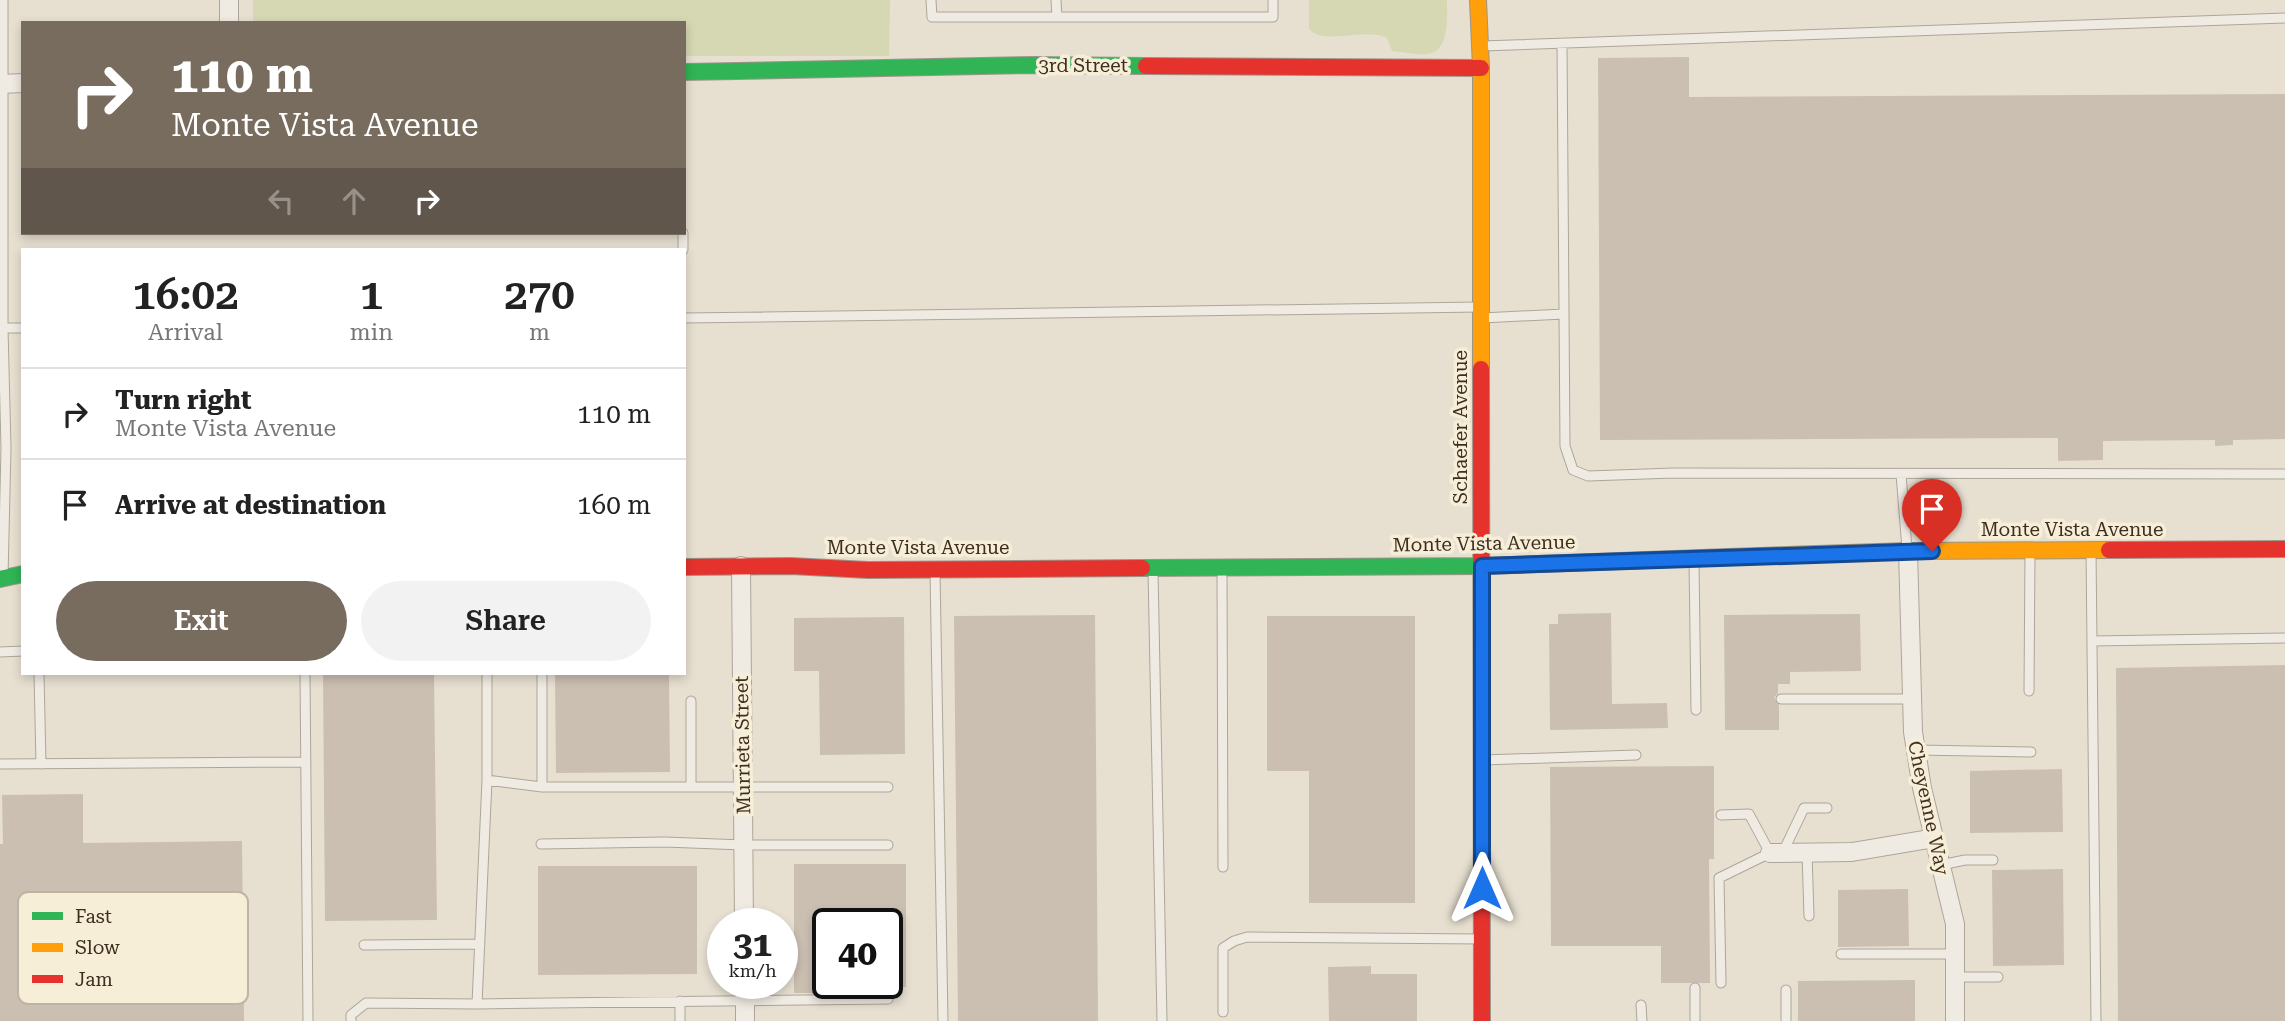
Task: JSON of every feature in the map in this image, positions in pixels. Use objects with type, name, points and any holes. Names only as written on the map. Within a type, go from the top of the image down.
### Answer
[{"type":"street","points":[[229,0],[229,21]]},
{"type":"street","name":"Schaefer Avenue","points":[[1478,0],[1481,68],[1482,1021]]},
{"type":"street","name":"3rd Street","points":[[686,72],[1033,65],[1481,68]]},
{"type":"street","points":[[2,84],[21,83]]},
{"type":"street","name":"Monte Vista Avenue","points":[[686,567],[935,570],[1482,566],[1908,551],[2285,549]]},
{"type":"street","name":"Cheyenne Way","points":[[1908,551],[1916,750],[1922,788],[1955,924],[1955,1021]]},
{"type":"street","name":"Murrieta Street","points":[[741,566],[744,908]]},
{"type":"street","points":[[1,579],[21,574]]},
{"type":"street","points":[[1777,853],[1852,852],[1935,838]]},
{"type":"street","points":[[745,999],[745,1021]]},
{"type":"lane","points":[[1,579],[3,0]]},
{"type":"lane","points":[[932,0],[932,17],[1273,17],[1273,0]]},
{"type":"lane","points":[[1056,0],[1057,17]]},
{"type":"lane","points":[[1480,46],[2285,19]]},
{"type":"lane","points":[[1562,44],[1565,446],[1573,470],[1588,476],[2285,474]]},
{"type":"lane","points":[[686,318],[1480,312],[1564,314]]},
{"type":"lane","points":[[2,330],[21,328]]},
{"type":"lane","points":[[1901,474],[1908,551]]},
{"type":"lane","points":[[2029,691],[2030,550]]},
{"type":"lane","points":[[2091,550],[2096,1021]]},
{"type":"lane","points":[[1694,558],[1696,710]]},
{"type":"lane","points":[[1222,567],[1223,867]]},
{"type":"lane","points":[[1153,568],[1163,1021]]},
{"type":"lane","points":[[935,570],[943,1021]]},
{"type":"lane","points":[[2092,641],[2285,638]]},
{"type":"lane","points":[[0,652],[21,651]]},
{"type":"lane","points":[[39,675],[41,764]]},
{"type":"lane","points":[[305,675],[308,1021]]},
{"type":"lane","points":[[477,1004],[487,780],[487,675]]},
{"type":"lane","points":[[542,675],[542,787]]},
{"type":"lane","points":[[1781,699],[1912,699]]},
{"type":"lane","points":[[691,701],[691,786]]},
{"type":"lane","points":[[1916,750],[2031,752]]},
{"type":"lane","points":[[1482,760],[1636,755]]},
{"type":"lane","points":[[0,764],[306,762]]},
{"type":"lane","points":[[487,780],[542,787],[888,787]]},
{"type":"lane","points":[[1721,983],[1719,878],[1777,853],[1804,808],[1827,808]]},
{"type":"lane","points":[[1721,815],[1749,814],[1777,853]]},
{"type":"lane","points":[[541,844],[665,842],[888,845]]},
{"type":"lane","points":[[1807,853],[1810,916]]},
{"type":"lane","points":[[1941,865],[1965,860],[1993,860]]},
{"type":"lane","points":[[1223,1012],[1223,948],[1247,937],[1482,939]]},
{"type":"lane","points":[[364,945],[480,944]]},
{"type":"lane","points":[[1841,954],[1955,954]]},
{"type":"lane","points":[[1955,977],[1998,977]]},
{"type":"lane","points":[[1695,988],[1695,1021]]},
{"type":"lane","points":[[1786,990],[1786,1021]]},
{"type":"lane","points":[[351,1021],[351,1015],[366,1003],[680,1001],[707,997]]},
{"type":"lane","points":[[680,1001],[680,1021]]},
{"type":"lane","points":[[1641,1005],[1642,1021]]},
{"type":"green space","points":[[253,0],[890,0],[889,56],[686,56],[686,21],[253,21]]},
{"type":"green space","points":[[1309,0],[1447,0],[1446,33],[1440,47],[1427,54],[1392,51],[1387,38],[1379,35],[1316,34],[1309,29]]},
{"type":"building","points":[[1689,57],[1689,97],[2285,94],[2285,439],[2233,440],[2233,445],[2215,446],[2215,440],[2103,441],[2103,460],[2058,461],[2058,438],[1600,440],[1598,58]]},
{"type":"building","points":[[1611,613],[1612,704],[1667,703],[1668,728],[1550,730],[1549,624],[1558,624],[1558,614]]},
{"type":"building","points":[[1860,614],[1861,671],[1790,672],[1790,684],[1778,684],[1778,693],[1774,698],[1779,705],[1779,730],[1725,730],[1724,615]]},
{"type":"building","points":[[1095,615],[1098,1021],[958,1021],[954,616]]},
{"type":"building","points":[[1267,616],[1415,616],[1415,903],[1309,903],[1309,771],[1267,771]]},
{"type":"building","points":[[904,617],[905,754],[820,755],[819,671],[794,671],[794,618]]},
{"type":"building","points":[[2285,665],[2285,1021],[2118,1021],[2116,668]]},
{"type":"building","points":[[323,675],[434,675],[437,920],[325,921]]},
{"type":"building","points":[[555,675],[669,675],[670,772],[556,773]]},
{"type":"building","points":[[1714,766],[1714,859],[1709,859],[1710,983],[1661,983],[1661,946],[1551,946],[1550,767]]},
{"type":"building","points":[[2062,769],[2063,832],[1970,833],[1970,771]]},
{"type":"building","points":[[83,794],[83,843],[242,841],[243,892],[18,892],[18,1004],[244,1004],[244,1021],[0,1021],[2,795]]},
{"type":"building","points":[[794,864],[906,864],[906,987],[903,987],[903,908],[812,908],[812,993],[798,993],[798,908],[794,908]]},
{"type":"building","points":[[538,866],[697,866],[697,974],[538,975]]},
{"type":"building","points":[[2063,869],[2064,965],[1993,966],[1992,870]]},
{"type":"building","points":[[1908,889],[1909,946],[1838,947],[1838,890]]},
{"type":"building","points":[[1371,966],[1371,974],[1417,974],[1417,1021],[1329,1021],[1328,967]]},
{"type":"building","points":[[1915,980],[1915,1021],[1798,1021],[1798,981]]},
{"type":"traffic: fast","points":[[686,72],[1033,65],[1146,66]]},
{"type":"traffic: fast","points":[[1142,568],[1482,566],[1729,557]]},
{"type":"traffic: fast","points":[[0,579],[21,574]]},
{"type":"traffic: slow","points":[[1478,0],[1481,68],[1481,369]]},
{"type":"traffic: slow","points":[[1729,557],[1908,551],[2109,550]]},
{"type":"traffic: jam","points":[[1146,66],[1481,68]]},
{"type":"traffic: jam","points":[[1481,369],[1482,1021]]},
{"type":"traffic: jam","points":[[2109,550],[2285,549]]},
{"type":"traffic: jam","points":[[686,567],[791,566],[868,570],[1142,568]]},
{"type":"route","points":[[1482,888],[1482,566],[1932,551]]}]
